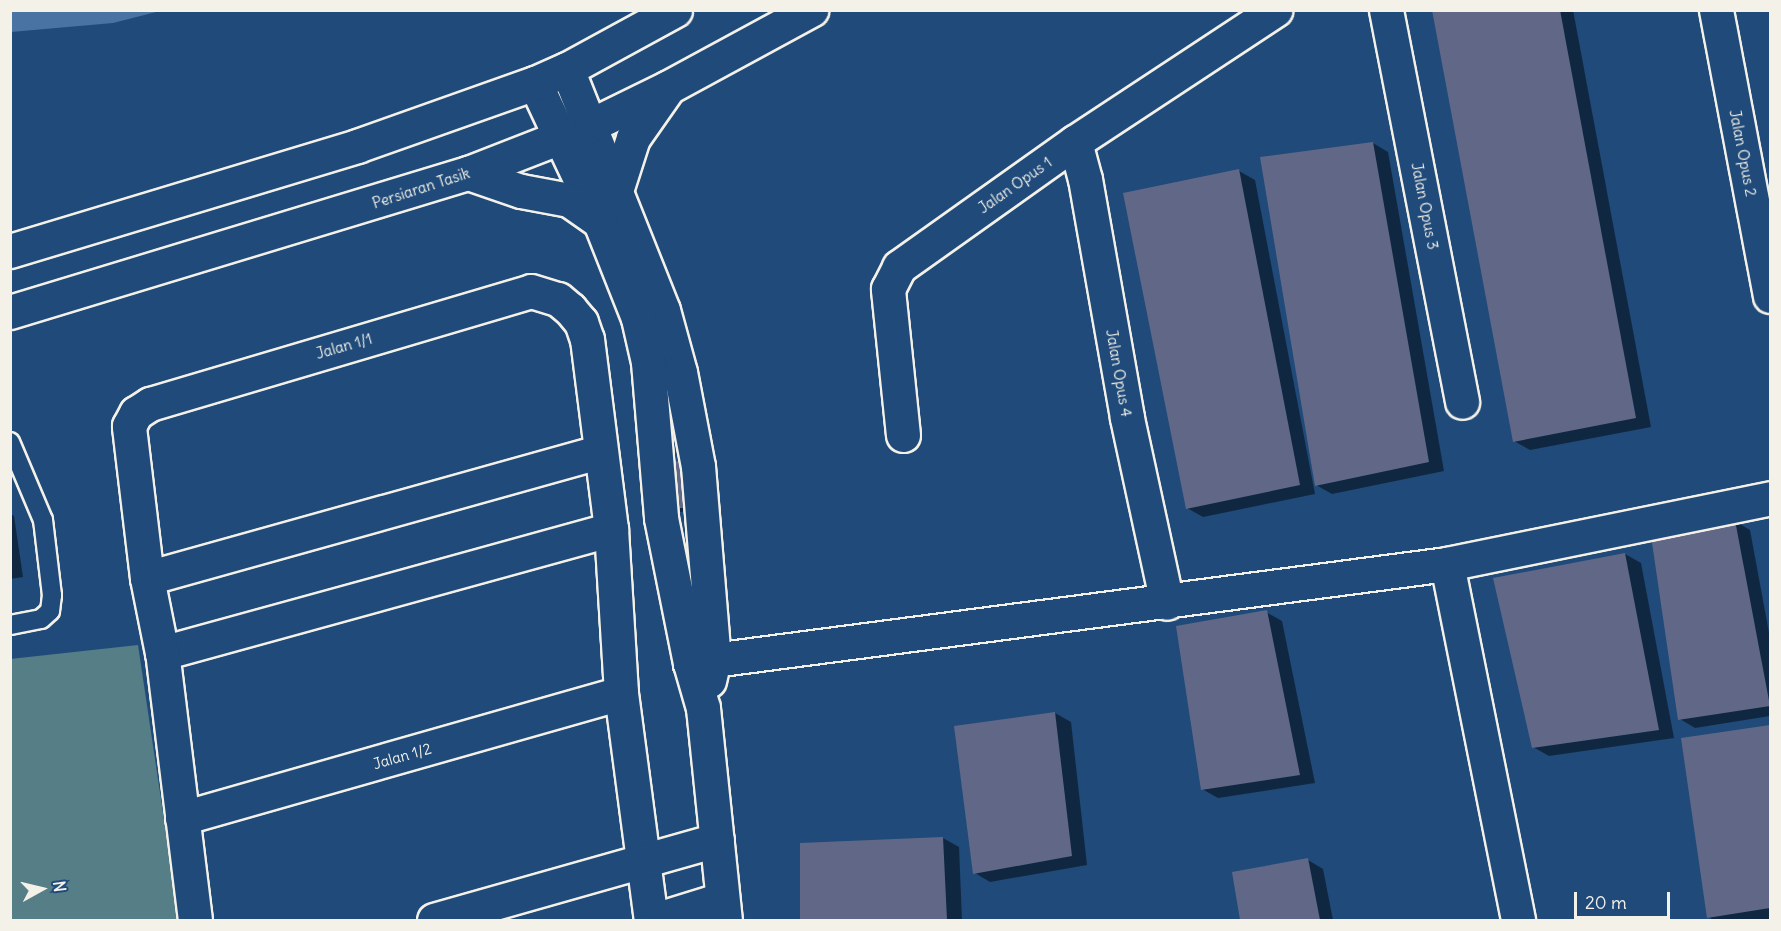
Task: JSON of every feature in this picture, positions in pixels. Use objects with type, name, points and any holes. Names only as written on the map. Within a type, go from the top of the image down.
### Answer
[{"type":"street","points":[[10,251],[357,146],[536,82],[567,69],[675,10]]},
{"type":"street","name":"Persiaran Tasik","points":[[10,312],[468,173],[559,135],[591,125],[669,87],[811,10]]},
{"type":"street","name":"Jalan Opus 1","points":[[903,435],[888,289],[899,267],[1075,142],[1275,10]]},
{"type":"street","name":"Jalan Opus 3","points":[[1386,10],[1462,402]]},
{"type":"street","name":"Jalan Opus 2","points":[[1716,10],[1770,296]]},
{"type":"street","points":[[195,921],[162,653],[147,578],[601,451],[610,529],[621,693],[652,921],[723,910],[703,708],[702,661],[707,572],[698,466],[680,372],[650,314],[608,208],[591,125],[567,69]]},
{"type":"street","points":[[536,82],[559,135],[608,208]]},
{"type":"street","points":[[608,208],[633,138],[669,87]]},
{"type":"street","name":"Jalan Opus 4","points":[[1075,142],[1085,179],[1127,418],[1167,603]]},
{"type":"street","points":[[468,173],[521,191],[608,208]]},
{"type":"street","name":"Jalan 1/1","points":[[147,578],[129,441],[129,426],[136,413],[150,404],[531,291],[558,299],[581,322],[586,339],[601,451]]},
{"type":"street","points":[[650,314],[648,362],[661,518],[672,576],[702,661]]},
{"type":"street","points":[[702,661],[1167,603],[1447,564],[1770,498]]},
{"type":"street","points":[[162,653],[610,529]]},
{"type":"street","points":[[1447,564],[1518,921]]},
{"type":"street","points":[[672,576],[707,572]]},
{"type":"street","name":"Jalan 1/2","points":[[182,818],[621,693]]},
{"type":"street","points":[[434,921],[717,840]]},
{"type":"lane","points":[[10,442],[43,520],[52,595],[50,611],[40,619],[10,625]]},
{"type":"green space","points":[[138,645],[179,920],[11,920],[10,659]]},
{"type":"water","points":[[10,11],[160,11],[113,23],[11,32]]},
{"type":"building","points":[[1432,10],[1560,10],[1636,418],[1513,442]]},
{"type":"building","points":[[1373,142],[1429,462],[1315,486],[1260,157]]},
{"type":"building","points":[[1239,169],[1300,485],[1186,509],[1123,193]]},
{"type":"building","points":[[687,459],[690,508],[670,508],[666,464]]},
{"type":"building","points":[[1735,520],[1770,706],[1678,720],[1651,536]]},
{"type":"building","points":[[1625,553],[1659,730],[1532,748],[1493,578]]},
{"type":"building","points":[[1267,610],[1300,775],[1201,790],[1176,626]]},
{"type":"building","points":[[1055,712],[1072,856],[973,874],[954,726]]},
{"type":"building","points":[[1770,725],[1770,908],[1707,918],[1681,738]]},
{"type":"building","points":[[943,837],[947,920],[800,920],[800,843]]},
{"type":"building","points":[[1308,858],[1320,920],[1240,920],[1232,872]]}]
